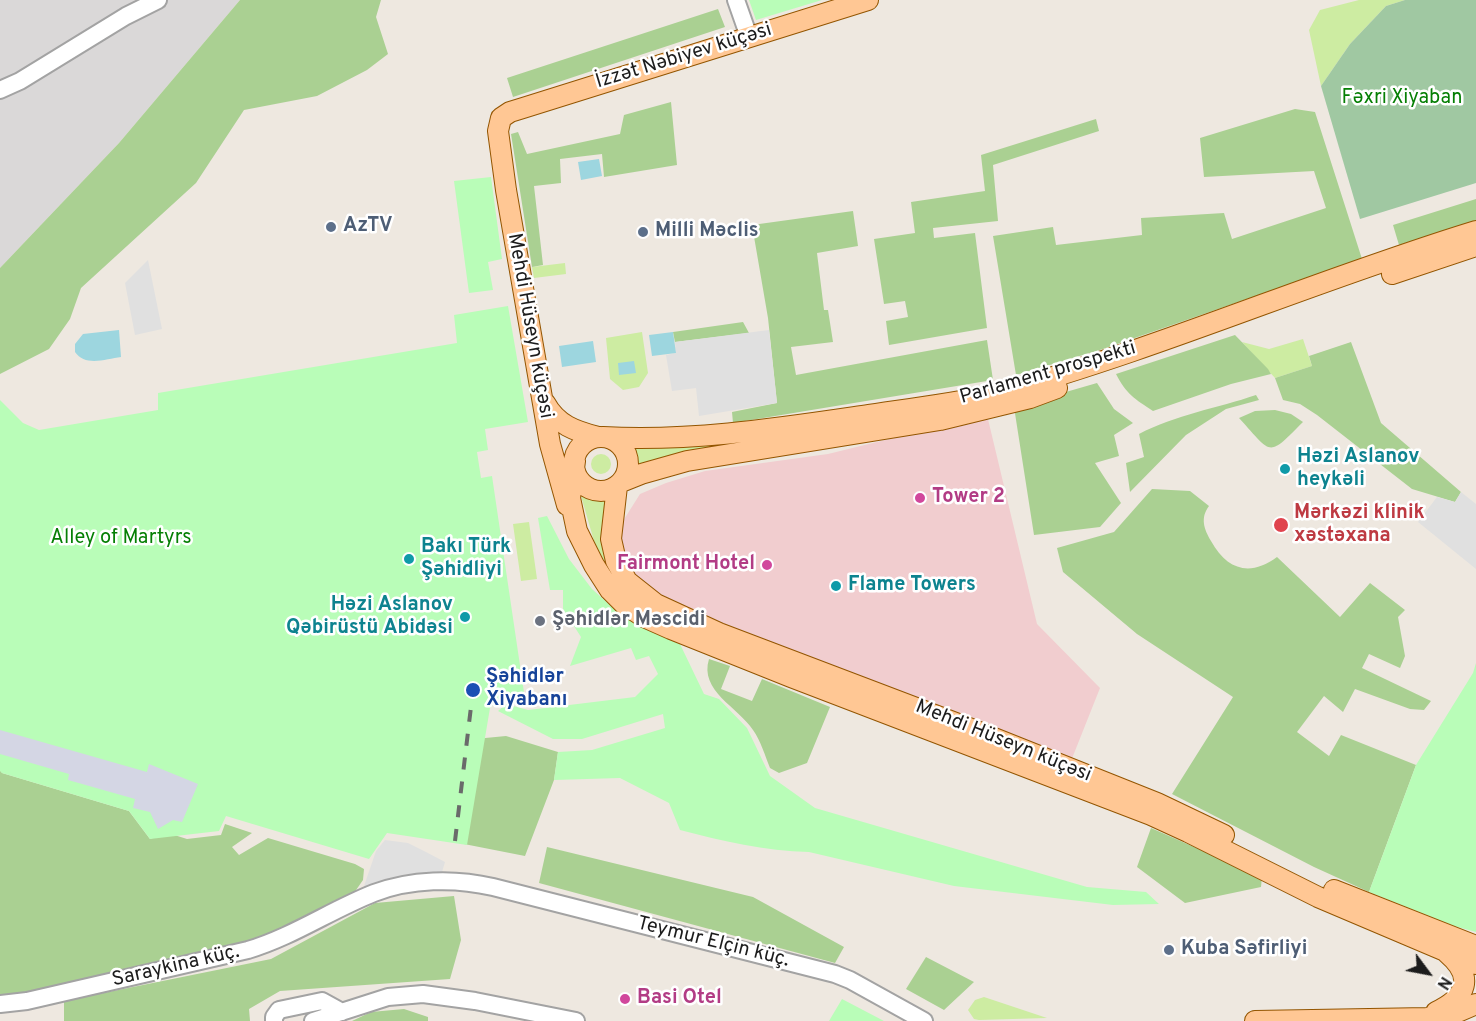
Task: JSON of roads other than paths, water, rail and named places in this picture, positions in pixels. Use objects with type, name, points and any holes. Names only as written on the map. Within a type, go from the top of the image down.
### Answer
[{"type":"main road","name":"İzzət Nəbiyev küçəsi","points":[[501,118],[516,110],[868,0]]},
{"type":"main road","name":"Mehdi Hüseyn küçəsi","points":[[501,118],[498,130],[506,190],[550,444],[560,483],[577,531],[610,590],[624,604],[644,617],[780,673],[1151,815],[1318,897],[1476,964]]},
{"type":"main road","name":"Parlament prospekti","points":[[600,437],[676,439],[774,429],[996,394],[1096,362],[1476,231]]},
{"type":"main road","name":"Parlament prospekti","points":[[619,484],[641,474],[687,461],[940,420],[1030,398],[1476,246]]},
{"type":"main road","points":[[542,398],[552,415],[563,425],[609,438],[621,445],[627,457],[627,470],[619,484],[603,491],[590,489],[577,474],[561,463],[550,444]]},
{"type":"main road","points":[[577,474],[579,448],[600,437]]},
{"type":"main road","name":"Mehdi Hüseyn küçəsi","points":[[577,474],[570,498],[577,531]]},
{"type":"main road","name":"Mehdi Hüseyn küçəsi","points":[[619,484],[611,539],[616,561],[627,581],[656,604],[719,633],[969,728],[1157,803],[1323,886],[1474,945]]},
{"type":"main road","points":[[1417,1019],[1448,1006],[1458,997],[1464,985],[1460,967],[1438,947]]},
{"type":"main road","points":[[1255,1021],[1417,1019],[1444,1016],[1476,1004]]},
{"type":"street","points":[[0,90],[20,81],[126,8],[158,0]]},
{"type":"street","points":[[736,0],[749,37]]},
{"type":"street","name":"Saraykina küç.","points":[[0,1004],[27,1001],[248,950],[268,944],[365,897],[398,886],[424,882],[489,886]]},
{"type":"street","name":"Teymur Elçin küç.","points":[[489,886],[843,976],[924,1021]]},
{"type":"street","points":[[313,1021],[388,997],[423,994],[475,1001],[576,1021]]},
{"type":"street","points":[[274,1021],[279,1010],[312,1002],[322,1001],[342,1012]]},
{"type":"water","points":[[599,159],[602,176],[581,180],[578,162]]},
{"type":"water","points":[[119,330],[121,357],[90,361],[79,357],[75,352],[75,344],[83,334]]},
{"type":"water","points":[[673,332],[676,353],[652,356],[649,335]]},
{"type":"water","points":[[593,341],[596,362],[562,367],[559,346]]},
{"type":"water","points":[[634,361],[636,373],[619,375],[618,363]]},
{"type":"railway","points":[[455,841],[473,690]]},
{"type":"place","name":"AzTV","points":[[331,227]]},
{"type":"place","name":"Milli Məclis","points":[[643,232]]},
{"type":"place","name":"Həzi Aslanov heykəli","points":[[1285,469]]},
{"type":"place","name":"Tower 2","points":[[920,498]]},
{"type":"place","name":"Mərkəzi klinik xəstəxana","points":[[1281,525]]},
{"type":"place","name":"Bakı Türk Şəhidliyi","points":[[409,559]]},
{"type":"place","name":"Fairmont Hotel","points":[[767,565]]},
{"type":"place","name":"Flame Towers","points":[[836,586]]},
{"type":"place","name":"Həzi Aslanov Qəbirüstü Abidəsi","points":[[465,617]]},
{"type":"place","name":"Şəhidlər Məscidi","points":[[540,621]]},
{"type":"place","name":"Şəhidlər Xiyabanı","points":[[473,690]]},
{"type":"place","name":"Kuba Səfirliyi","points":[[1169,950]]},
{"type":"place","name":"Basi Otel","points":[[625,999]]},
{"type":"park label","name":"Fəxri Xiyaban","points":[[1402,99]]},
{"type":"park label","name":"Alley of Martyrs","points":[[121,539]]}]
